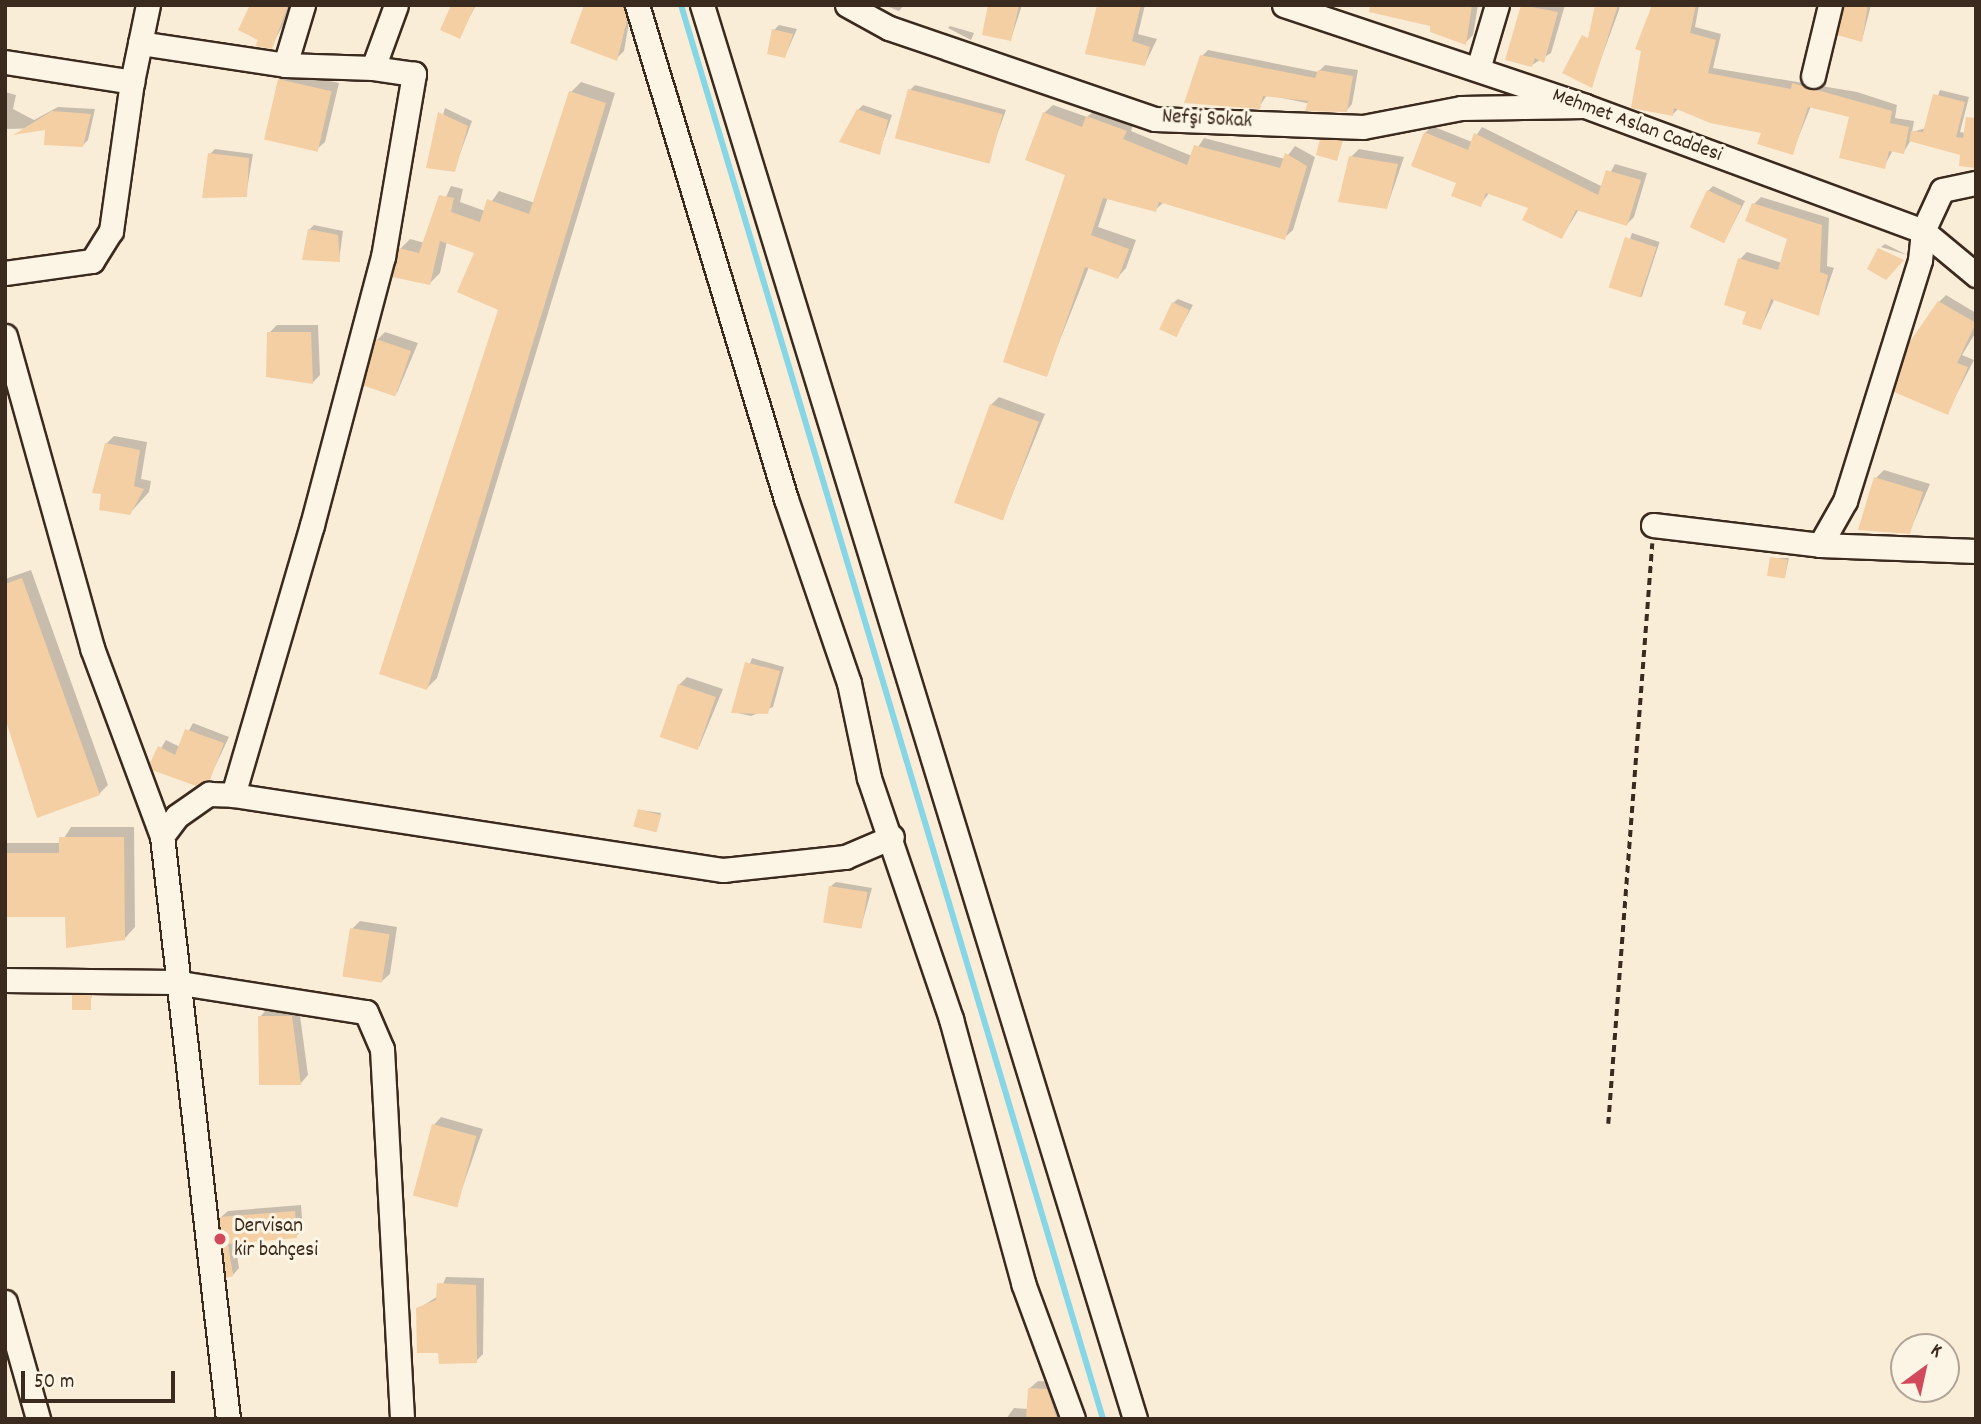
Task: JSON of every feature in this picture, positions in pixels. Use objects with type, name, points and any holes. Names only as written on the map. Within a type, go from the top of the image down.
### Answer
[{"type":"street","points":[[5,273],[92,261],[111,231],[132,82],[148,5]]},
{"type":"street","points":[[285,65],[303,5]]},
{"type":"street","points":[[373,68],[396,5]]},
{"type":"street","points":[[637,5],[892,837],[951,1019],[1023,1283],[1073,1419]]},
{"type":"street","points":[[702,5],[1135,1419]]},
{"type":"street","name":"Nefşi Sokak","points":[[847,5],[889,28],[1155,119],[1363,127],[1461,108],[1585,106]]},
{"type":"street","name":"Mehmet Aslan Caddesi","points":[[1284,5],[1585,106],[1923,232],[1976,275]]},
{"type":"street","points":[[1478,69],[1497,5]]},
{"type":"street","points":[[1813,76],[1830,5]]},
{"type":"street","points":[[140,43],[285,65],[373,68],[414,74],[383,257],[233,795]]},
{"type":"street","points":[[5,62],[132,82]]},
{"type":"street","points":[[1820,545],[1845,501],[1920,260],[1923,232],[1942,190],[1976,183]]},
{"type":"street","points":[[5,336],[92,648],[162,836],[174,982],[228,1419]]},
{"type":"street","points":[[1653,525],[1820,545],[1976,551]]},
{"type":"street","points":[[162,836],[177,816],[209,794],[233,795],[723,870],[845,857],[892,837]]},
{"type":"street","points":[[5,980],[174,982],[366,1012],[382,1049],[402,1419]]},
{"type":"street","points":[[5,1302],[38,1419]]},
{"type":"path","points":[[1608,1124],[1653,525]]},
{"type":"building","points":[[250,5],[288,5],[272,49],[255,46],[258,40],[238,30]]},
{"type":"building","points":[[451,5],[475,5],[460,39],[440,30]]},
{"type":"building","points":[[584,5],[623,5],[627,20],[617,61],[570,43]]},
{"type":"building","points":[[988,5],[1019,5],[1011,41],[982,35]]},
{"type":"building","points":[[1097,5],[1141,5],[1132,41],[1150,47],[1145,66],[1085,54]]},
{"type":"building","points":[[1370,5],[1472,5],[1466,45],[1430,32],[1430,26],[1369,12]]},
{"type":"building","points":[[1521,5],[1558,12],[1544,63],[1535,58],[1532,67],[1505,60]]},
{"type":"building","points":[[1595,5],[1618,5],[1592,88],[1562,73],[1582,35],[1588,38]]},
{"type":"building","points":[[1652,5],[1696,5],[1690,33],[1716,40],[1708,73],[1791,89],[1792,83],[1892,111],[1890,123],[1909,127],[1904,154],[1889,151],[1885,169],[1839,158],[1849,117],[1808,107],[1793,155],[1757,144],[1761,133],[1710,123],[1674,108],[1673,116],[1631,108],[1641,51],[1635,49]]},
{"type":"building","points":[[1844,5],[1868,5],[1862,42],[1837,35]]},
{"type":"building","points":[[772,29],[793,34],[785,58],[767,54]]},
{"type":"building","points":[[1200,55],[1315,78],[1318,70],[1353,76],[1347,112],[1305,111],[1308,101],[1263,96],[1260,109],[1184,103]]},
{"type":"building","points":[[278,79],[332,91],[318,152],[264,139]]},
{"type":"building","points":[[908,89],[1003,114],[989,164],[895,138]]},
{"type":"building","points":[[569,91],[606,103],[427,690],[379,674],[498,310],[457,292],[474,253],[440,241],[430,285],[392,277],[399,248],[419,253],[439,195],[454,198],[451,212],[480,222],[487,199],[529,214]]},
{"type":"building","points":[[1933,94],[1965,102],[1956,137],[1963,138],[1966,117],[1976,118],[1976,168],[1959,166],[1960,155],[1909,141],[1911,131],[1923,132]]},
{"type":"building","points":[[857,109],[888,120],[880,155],[839,142]]},
{"type":"building","points":[[52,111],[91,114],[83,147],[44,145],[45,130],[13,135]]},
{"type":"building","points":[[438,112],[468,126],[455,172],[426,168]]},
{"type":"building","points":[[1043,112],[1082,127],[1086,116],[1127,131],[1123,139],[1187,165],[1194,145],[1280,168],[1285,153],[1307,166],[1285,240],[1159,202],[1156,212],[1103,198],[1091,235],[1129,249],[1118,279],[1085,267],[1047,377],[1003,362],[1065,175],[1025,160]]},
{"type":"building","points":[[1424,132],[1468,150],[1474,133],[1598,195],[1606,170],[1641,180],[1627,226],[1576,210],[1562,239],[1522,220],[1528,208],[1486,193],[1481,207],[1451,196],[1456,183],[1411,166]]},
{"type":"building","points":[[1320,139],[1343,140],[1337,161],[1316,155]]},
{"type":"building","points":[[208,153],[249,158],[247,197],[202,198]]},
{"type":"building","points":[[1349,156],[1398,164],[1387,209],[1338,202]]},
{"type":"building","points":[[1707,190],[1741,206],[1724,243],[1690,227]]},
{"type":"building","points":[[1752,203],[1822,225],[1820,272],[1828,275],[1819,316],[1771,299],[1761,330],[1742,324],[1746,312],[1724,305],[1738,258],[1778,270],[1787,239],[1745,221]]},
{"type":"building","points":[[308,229],[338,235],[340,262],[302,260]]},
{"type":"building","points":[[1625,237],[1656,247],[1640,298],[1609,287]]},
{"type":"building","points":[[1878,248],[1904,260],[1886,280],[1867,269]]},
{"type":"building","points":[[1938,301],[1976,323],[1957,363],[1968,367],[1948,415],[1894,392],[1909,343]]},
{"type":"building","points":[[1172,302],[1189,310],[1177,337],[1159,329]]},
{"type":"building","points":[[267,332],[311,332],[313,384],[266,377]]},
{"type":"building","points":[[376,339],[411,351],[395,396],[360,384]]},
{"type":"building","points":[[990,404],[1039,422],[1003,520],[954,503]]},
{"type":"building","points":[[105,443],[140,450],[134,486],[144,489],[130,515],[99,510],[101,494],[92,493]]},
{"type":"building","points":[[1874,477],[1923,492],[1910,534],[1858,530]]},
{"type":"building","points":[[1770,557],[1788,560],[1785,579],[1767,576]]},
{"type":"building","points":[[22,578],[100,795],[37,818],[5,718],[5,584]]},
{"type":"building","points":[[745,662],[780,671],[768,714],[731,713]]},
{"type":"building","points":[[678,684],[716,697],[698,750],[660,737]]},
{"type":"building","points":[[185,729],[224,743],[210,780],[196,786],[152,770],[150,763],[158,746],[175,755]]},
{"type":"building","points":[[638,809],[661,815],[657,833],[633,826]]},
{"type":"building","points":[[59,837],[124,837],[125,940],[66,948],[65,917],[5,917],[5,853],[59,853]]},
{"type":"building","points":[[829,886],[868,892],[862,929],[823,923]]},
{"type":"building","points":[[350,928],[390,934],[382,983],[342,976]]},
{"type":"building","points":[[72,995],[91,995],[91,1010],[72,1010]]},
{"type":"building","points":[[258,1016],[292,1016],[301,1085],[259,1085]]},
{"type":"building","points":[[432,1124],[476,1136],[457,1207],[413,1195]]},
{"type":"building","points":[[295,1211],[297,1238],[228,1244],[233,1276],[226,1278],[219,1217]]},
{"type":"building","points":[[437,1283],[476,1285],[477,1363],[439,1364],[438,1353],[417,1353],[416,1308],[436,1300]]},
{"type":"building","points":[[1028,1388],[1047,1389],[1057,1419],[1026,1419]]},
{"type":"waterway","points":[[681,5],[1103,1419]]},
{"type":"place","name":"Dervisan kir bahçesi","points":[[220,1239]]}]
